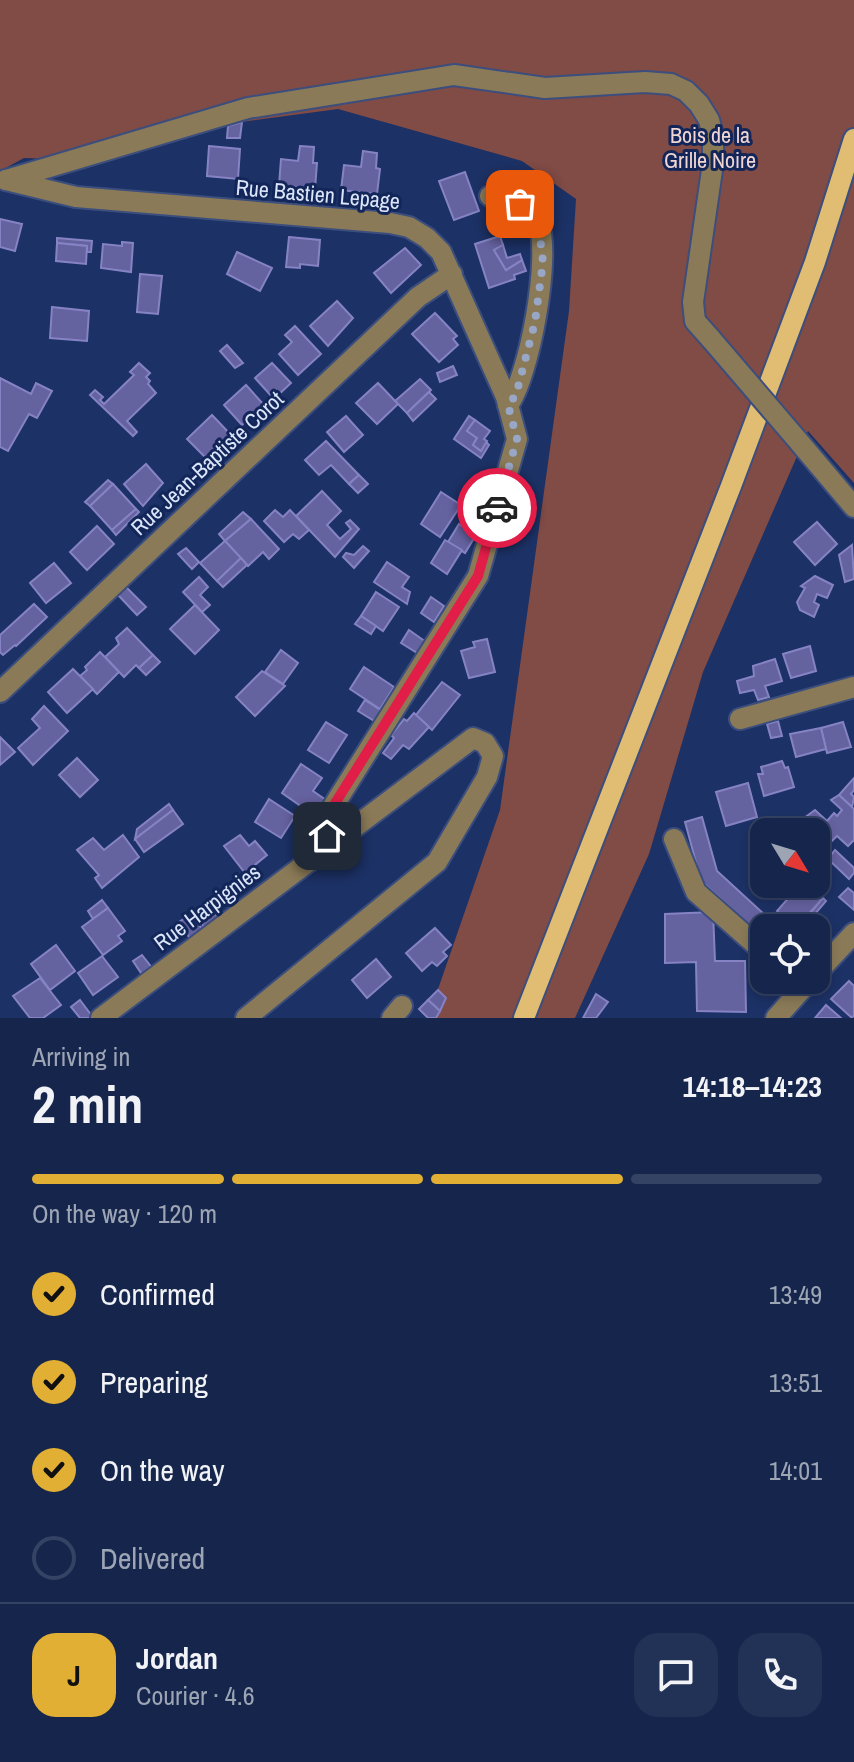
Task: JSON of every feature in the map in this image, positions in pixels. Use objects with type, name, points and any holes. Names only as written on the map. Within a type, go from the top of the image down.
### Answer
[{"type":"main road","points":[[524,1018],[741,460],[815,262],[854,139]]},
{"type":"street","points":[[3,179],[248,108],[454,75],[545,88],[645,82],[671,84],[686,91],[699,104],[709,120],[713,136],[713,163],[693,302],[695,321],[854,507]]},
{"type":"street","name":"Rue Bastien Lepage","points":[[3,179],[76,197],[409,227],[427,238],[441,252],[452,274],[508,405],[517,439],[478,576],[322,824],[330,843]]},
{"type":"street","points":[[490,196],[520,204],[538,221],[543,262],[535,322],[516,395],[508,405]]},
{"type":"street","name":"Rue Jean-Baptiste Corot","points":[[0,692],[424,292],[452,274]]},
{"type":"street","points":[[740,719],[854,687]]},
{"type":"street","name":"Rue Harpignies","points":[[101,1018],[473,738],[485,743],[493,756],[487,777],[437,862],[246,1018]]},
{"type":"street","points":[[674,839],[696,892],[750,940]]},
{"type":"street","points":[[830,956],[854,933]]},
{"type":"street","points":[[776,1018],[795,994]]},
{"type":"green space","name":"Bois de la Grille Noire","points":[[0,0],[854,0],[854,483],[808,431],[703,672],[649,854],[575,1018],[428,1018],[500,810],[569,311],[576,199],[522,161],[338,109],[143,135],[54,159],[24,158],[0,171]]},
{"type":"building","points":[[242,122],[240,138],[227,138],[228,126]]},
{"type":"building","points":[[209,146],[240,149],[238,179],[207,176]]},
{"type":"building","points":[[300,146],[314,147],[313,163],[317,163],[315,189],[279,185],[281,159],[298,161]]},
{"type":"building","points":[[363,151],[377,153],[376,168],[380,169],[377,194],[341,190],[344,165],[361,167]]},
{"type":"building","points":[[465,172],[479,211],[454,220],[439,181]]},
{"type":"building","points":[[0,219],[22,224],[15,251],[0,247]]},
{"type":"building","points":[[500,236],[503,245],[494,250],[506,270],[522,260],[526,271],[514,275],[515,279],[489,288],[475,244]]},
{"type":"building","points":[[289,237],[320,240],[318,266],[300,264],[300,268],[286,267]]},
{"type":"building","points":[[57,238],[92,241],[91,252],[87,252],[87,246],[57,243]]},
{"type":"building","points":[[122,242],[133,243],[131,272],[101,268],[103,244],[122,246]]},
{"type":"building","points":[[57,243],[87,246],[86,264],[56,261]]},
{"type":"building","points":[[503,245],[507,258],[520,254],[522,260],[506,270],[494,250]]},
{"type":"building","points":[[405,248],[421,265],[391,293],[374,273]]},
{"type":"building","points":[[237,252],[272,268],[260,291],[227,274]]},
{"type":"building","points":[[140,274],[162,276],[158,314],[137,312]]},
{"type":"building","points":[[337,301],[353,318],[328,346],[310,326]]},
{"type":"building","points":[[52,307],[89,311],[87,341],[50,338]]},
{"type":"building","points":[[435,313],[457,336],[453,339],[458,345],[439,362],[412,334]]},
{"type":"building","points":[[295,326],[321,354],[298,375],[279,354],[292,342],[285,335]]},
{"type":"building","points":[[227,345],[243,363],[235,368],[220,351]]},
{"type":"building","points":[[139,363],[150,373],[146,377],[150,381],[148,384],[156,393],[127,421],[137,432],[133,436],[90,395],[95,390],[103,397],[100,400],[104,404],[134,375],[130,372]]},
{"type":"building","points":[[272,363],[291,383],[274,399],[255,378]]},
{"type":"building","points":[[453,366],[457,375],[440,382],[437,373]]},
{"type":"building","points":[[0,378],[31,394],[36,383],[52,391],[37,418],[29,414],[8,451],[0,447]]},
{"type":"building","points":[[420,379],[431,390],[407,413],[395,401]]},
{"type":"building","points":[[378,383],[398,404],[377,424],[356,403]]},
{"type":"building","points":[[246,385],[264,405],[242,425],[224,405]]},
{"type":"building","points":[[429,392],[436,399],[413,421],[407,413]]},
{"type":"building","points":[[212,415],[232,436],[207,459],[187,439]]},
{"type":"building","points":[[346,416],[363,435],[344,452],[327,432]]},
{"type":"building","points":[[469,416],[475,420],[467,431],[477,438],[473,445],[481,451],[486,442],[489,445],[481,458],[454,439]]},
{"type":"building","points":[[475,420],[490,431],[481,451],[473,445],[477,438],[467,431]]},
{"type":"building","points":[[326,441],[359,475],[349,484],[331,465],[319,475],[305,460]]},
{"type":"building","points":[[146,464],[163,483],[143,506],[124,484]]},
{"type":"building","points":[[359,475],[368,484],[358,493],[349,484]]},
{"type":"building","points":[[108,480],[113,484],[90,506],[85,502]]},
{"type":"building","points":[[113,484],[136,509],[112,530],[90,506]]},
{"type":"building","points":[[322,491],[341,511],[327,525],[340,539],[351,529],[346,523],[350,520],[359,529],[335,557],[296,516]]},
{"type":"building","points":[[441,492],[461,505],[440,537],[421,524]]},
{"type":"building","points":[[136,509],[139,512],[116,535],[112,530]]},
{"type":"building","points":[[275,510],[283,517],[290,510],[309,530],[299,539],[293,534],[284,542],[264,521]]},
{"type":"building","points":[[243,512],[251,519],[225,541],[219,534]]},
{"type":"building","points":[[251,519],[279,549],[269,559],[263,552],[248,566],[225,541]]},
{"type":"building","points":[[817,522],[837,544],[815,565],[794,542]]},
{"type":"building","points":[[459,524],[476,535],[465,553],[448,542]]},
{"type":"building","points":[[97,526],[114,544],[87,570],[70,552]]},
{"type":"building","points":[[445,540],[462,550],[447,574],[431,563]]},
{"type":"building","points":[[225,541],[241,558],[217,581],[200,563]]},
{"type":"building","points":[[852,545],[854,579],[845,582],[839,555]]},
{"type":"building","points":[[363,546],[369,551],[354,568],[343,557],[346,553],[354,555]]},
{"type":"building","points":[[186,548],[199,562],[192,569],[178,554]]},
{"type":"building","points":[[241,558],[247,565],[223,587],[217,581]]},
{"type":"building","points":[[387,562],[409,577],[402,587],[410,592],[407,604],[374,582]]},
{"type":"building","points":[[54,563],[71,583],[46,603],[30,583]]},
{"type":"building","points":[[815,576],[833,585],[827,598],[817,594],[814,602],[819,605],[814,617],[800,610],[797,602],[805,588],[801,586]]},
{"type":"building","points":[[199,577],[208,587],[200,595],[210,605],[202,612],[183,592]]},
{"type":"building","points":[[126,587],[146,607],[137,615],[118,595]]},
{"type":"building","points":[[376,592],[399,607],[383,631],[361,616]]},
{"type":"building","points":[[431,597],[444,606],[434,622],[421,613]]},
{"type":"building","points":[[34,604],[47,617],[3,655],[0,652],[0,635]]},
{"type":"building","points":[[195,605],[219,630],[195,654],[170,629]]},
{"type":"building","points":[[361,616],[376,626],[371,634],[355,624]]},
{"type":"building","points":[[127,628],[153,655],[124,677],[105,657],[119,644],[116,638]]},
{"type":"building","points":[[409,630],[426,642],[419,654],[401,643]]},
{"type":"building","points":[[487,639],[495,672],[469,678],[461,651],[475,647],[473,642]]},
{"type":"building","points":[[810,646],[816,671],[791,678],[783,654]]},
{"type":"building","points":[[281,650],[298,663],[283,684],[265,672]]},
{"type":"building","points":[[100,652],[119,672],[97,694],[80,676]]},
{"type":"building","points":[[153,655],[160,662],[146,675],[139,668]]},
{"type":"building","points":[[775,659],[782,681],[765,686],[769,697],[758,700],[754,690],[740,693],[737,681],[754,676],[753,666]]},
{"type":"building","points":[[364,667],[394,687],[380,709],[350,689]]},
{"type":"building","points":[[73,669],[93,689],[67,713],[48,692]]},
{"type":"building","points":[[262,671],[285,686],[255,716],[236,697]]},
{"type":"building","points":[[442,682],[460,695],[432,730],[416,715]]},
{"type":"building","points":[[365,700],[382,711],[376,722],[358,711]]},
{"type":"building","points":[[44,706],[68,731],[33,765],[18,748],[40,728],[32,719]]},
{"type":"building","points":[[414,713],[429,727],[409,749],[403,745],[391,759],[383,753],[394,738],[391,735],[404,719],[407,721]]},
{"type":"building","points":[[778,721],[782,736],[771,738],[767,724]]},
{"type":"building","points":[[326,722],[347,735],[329,763],[308,750]]},
{"type":"building","points":[[843,722],[851,747],[827,753],[821,728]]},
{"type":"building","points":[[821,728],[826,749],[796,757],[790,734]]},
{"type":"building","points":[[0,737],[15,752],[0,765]]},
{"type":"building","points":[[77,758],[98,780],[80,797],[59,775]]},
{"type":"building","points":[[782,761],[785,768],[788,767],[794,787],[764,796],[758,774],[763,774],[761,767]]},
{"type":"building","points":[[301,764],[322,778],[313,791],[326,800],[315,816],[282,793]]},
{"type":"building","points":[[854,778],[851,794],[854,797],[852,807],[839,795]]},
{"type":"building","points":[[748,783],[757,817],[726,826],[716,792]]},
{"type":"building","points":[[839,795],[854,809],[854,840],[848,846],[837,836],[830,841],[830,818],[842,810],[831,800]]},
{"type":"building","points":[[269,799],[295,816],[281,838],[255,822]]},
{"type":"building","points":[[169,804],[173,810],[135,839],[137,829]]},
{"type":"building","points":[[173,810],[183,824],[144,852],[135,839]]},
{"type":"building","points":[[815,810],[824,818],[804,818]]},
{"type":"building","points":[[702,817],[717,871],[764,914],[750,914],[750,925],[701,881],[685,822]]},
{"type":"building","points":[[123,835],[139,857],[102,888],[95,878],[99,875],[77,850],[93,838],[104,850]]},
{"type":"building","points":[[240,835],[249,846],[255,841],[267,855],[245,873],[224,846]]},
{"type":"building","points":[[835,850],[854,868],[849,879],[830,861]]},
{"type":"building","points":[[848,888],[854,893],[854,910],[839,897]]},
{"type":"building","points":[[789,898],[823,898],[809,914],[780,914],[777,911]]},
{"type":"building","points":[[823,898],[826,901],[815,914],[810,914]]},
{"type":"building","points":[[102,900],[108,908],[93,919],[88,911]]},
{"type":"building","points":[[207,902],[219,919],[205,929],[194,911]]},
{"type":"building","points":[[108,908],[125,931],[118,936],[122,941],[103,955],[82,927]]},
{"type":"building","points":[[713,912],[715,961],[745,961],[746,1012],[697,1011],[696,962],[665,963],[665,914]]},
{"type":"building","points":[[191,914],[203,930],[191,940],[179,922]]},
{"type":"building","points":[[435,928],[451,945],[443,952],[447,956],[437,966],[432,962],[422,971],[406,953]]},
{"type":"building","points":[[56,945],[75,971],[50,990],[31,964]]},
{"type":"building","points":[[142,955],[153,969],[143,976],[133,961]]},
{"type":"building","points":[[102,956],[118,977],[93,995],[78,973]]},
{"type":"building","points":[[376,959],[391,977],[367,998],[352,980]]},
{"type":"building","points":[[40,978],[61,1005],[43,1018],[30,1018],[13,996]]},
{"type":"building","points":[[849,981],[854,986],[852,1018],[831,999]]},
{"type":"building","points":[[438,990],[446,998],[440,1011],[428,1000]]},
{"type":"building","points":[[596,994],[608,1002],[596,1018],[583,1018]]},
{"type":"building","points":[[80,1000],[92,1016],[89,1018],[80,1018],[71,1007]]},
{"type":"building","points":[[428,1000],[440,1011],[436,1018],[428,1018],[419,1009]]},
{"type":"building","points":[[826,1005],[841,1018],[815,1018]]},
{"type":"way so far","points":[[497,508],[517,439],[508,405],[516,395],[535,322],[543,262],[538,221],[520,204]]},
{"type":"route","points":[[327,836],[322,824],[478,576],[497,508]]}]
